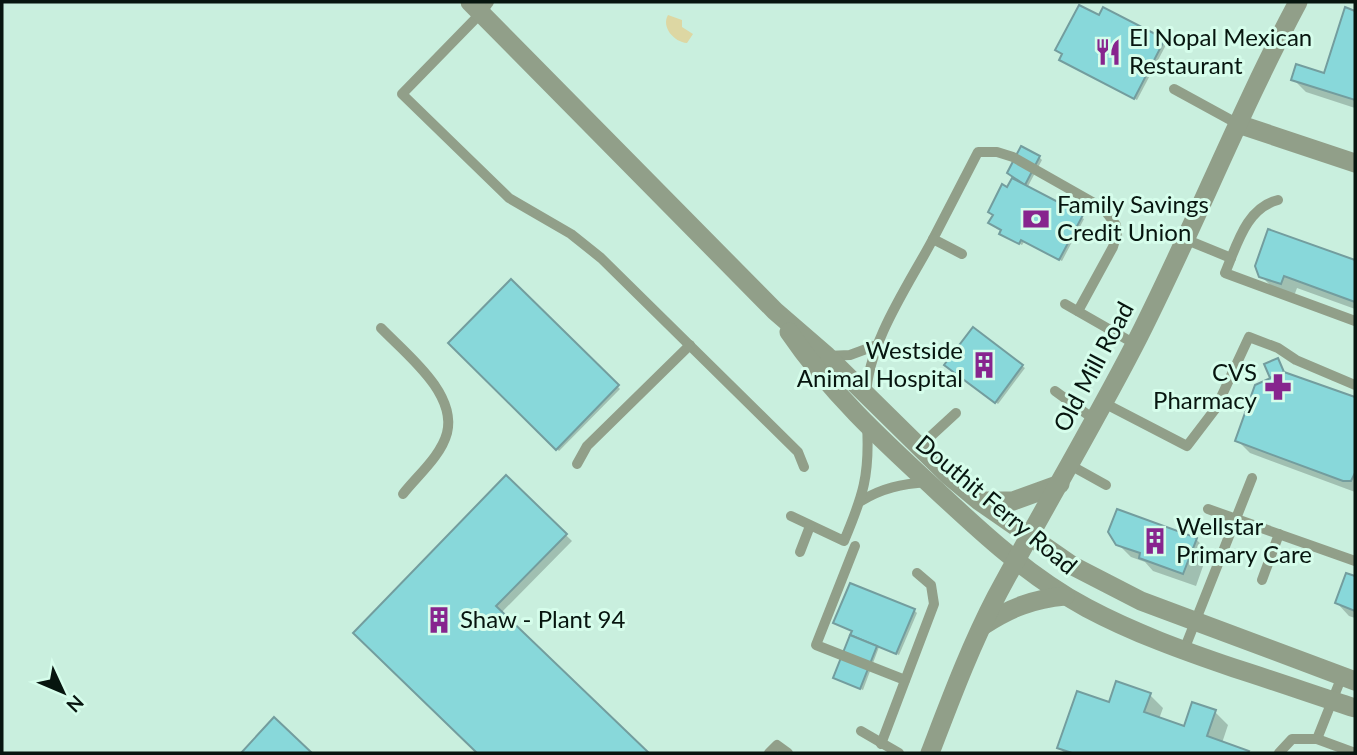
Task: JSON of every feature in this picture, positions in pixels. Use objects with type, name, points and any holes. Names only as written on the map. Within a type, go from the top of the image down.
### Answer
[{"type":"street","name":"Old Mill Road","points":[[930,753],[983,625],[1135,344],[1187,240],[1264,65],[1298,2]]},
{"type":"street","name":"Douthit Ferry Road","points":[[480,6],[775,311],[827,356],[919,447],[979,501],[1083,572],[1116,590],[1348,678]]},
{"type":"street","points":[[1238,124],[1355,163]]},
{"type":"street","name":"Douthit Ferry Road","points":[[775,311],[808,359],[867,425],[1017,561],[1065,596],[1112,621],[1184,650],[1355,708]]},
{"type":"street","points":[[979,501],[1013,501],[1060,484]]},
{"type":"street","points":[[983,625],[1005,611],[1031,601],[1065,596]]},
{"type":"lane","points":[[480,6],[402,94],[509,198],[587,245],[797,452],[804,467]]},
{"type":"lane","points":[[1174,89],[1238,124]]},
{"type":"lane","points":[[866,395],[869,369],[877,345],[978,152],[988,151],[1013,157],[1108,212],[1116,225],[1113,247],[1078,311]]},
{"type":"lane","points":[[1278,200],[1252,214],[1225,273],[1355,321]]},
{"type":"lane","points":[[933,239],[962,254]]},
{"type":"lane","points":[[1187,240],[1231,258]]},
{"type":"lane","points":[[1065,304],[1135,344]]},
{"type":"lane","points":[[381,328],[435,384],[448,410],[447,433],[438,451],[402,494]]},
{"type":"lane","points":[[1055,391],[1187,446],[1216,408],[1249,337],[1355,385]]},
{"type":"lane","points":[[577,464],[587,446],[690,345]]},
{"type":"lane","points":[[827,356],[850,355],[877,345]]},
{"type":"lane","points":[[919,447],[956,413]]},
{"type":"lane","points":[[844,541],[861,501],[866,480],[867,425]]},
{"type":"lane","points":[[1070,465],[1106,485]]},
{"type":"lane","points":[[1184,650],[1252,478]]},
{"type":"lane","points":[[861,501],[889,488],[928,482]]},
{"type":"lane","points":[[1208,509],[1355,561]]},
{"type":"lane","points":[[791,516],[865,550]]},
{"type":"lane","points":[[800,552],[810,526]]},
{"type":"lane","points":[[1262,580],[1279,534]]},
{"type":"lane","points":[[855,546],[816,645],[905,680]]},
{"type":"lane","points":[[881,744],[934,604],[931,585],[917,573]]},
{"type":"lane","points":[[1317,739],[1332,701],[1348,678]]},
{"type":"lane","points":[[860,731],[900,753]]},
{"type":"lane","points":[[1279,753],[1292,739],[1317,739],[1354,753]]},
{"type":"lane","points":[[769,753],[777,745],[788,753]]},
{"type":"shaded area","points":[[668,15],[682,20],[682,27],[693,34],[687,43],[670,33],[666,24]]},
{"type":"building","name":"El Nopal Mexican Restaurant","points":[[1079,5],[1099,15],[1103,7],[1165,39],[1134,99],[1059,60],[1062,54],[1055,50]]},
{"type":"building","points":[[1345,7],[1355,11],[1355,100],[1291,80],[1296,64],[1324,73]]},
{"type":"building","points":[[1021,146],[1040,156],[1025,185],[1007,173]]},
{"type":"building","name":"Family Savings Credit Union","points":[[1012,178],[1083,215],[1059,260],[1021,240],[1019,244],[999,234],[1001,230],[988,223],[993,215],[988,212],[1002,184],[1007,187]]},
{"type":"building","points":[[1268,229],[1355,260],[1355,302],[1284,276],[1281,284],[1259,277],[1255,266]]},
{"type":"building","points":[[511,279],[619,385],[556,450],[448,343]]},
{"type":"building","name":"Westside Animal Hospital","points":[[973,327],[1023,365],[995,403],[944,365]]},
{"type":"building","points":[[1278,358],[1284,372],[1270,378],[1264,364]]},
{"type":"building","points":[[1284,372],[1355,397],[1355,473],[1351,481],[1343,481],[1235,441],[1255,385]]},
{"type":"building","name":"Shaw - Plant 94","points":[[506,475],[567,534],[496,606],[649,753],[477,753],[353,633]]},
{"type":"building","name":"Wellstar Primary Care","points":[[1117,509],[1197,538],[1183,574],[1139,558],[1140,553],[1116,545],[1108,532]]},
{"type":"building","points":[[1346,573],[1355,576],[1355,611],[1335,603]]},
{"type":"building","points":[[850,583],[915,609],[896,654],[850,635],[852,631],[833,623]]},
{"type":"building","points":[[850,635],[877,646],[860,689],[833,678]]},
{"type":"building","points":[[1116,681],[1151,693],[1144,712],[1184,726],[1192,702],[1216,710],[1207,736],[1249,751],[1248,753],[1072,753],[1057,748],[1077,691],[1109,702]]},
{"type":"building","points":[[274,717],[312,753],[241,753]]},
{"type":"place","name":"El Nopal Mexican Restaurant","points":[[1108,52]]},
{"type":"place","name":"Family Savings Credit Union","points":[[1036,219]]},
{"type":"place","name":"Westside Animal Hospital","points":[[984,365]]},
{"type":"place","name":"CVS Pharmacy","points":[[1278,387]]},
{"type":"place","name":"Wellstar Primary Care","points":[[1155,541]]},
{"type":"place","name":"Shaw - Plant 94","points":[[439,620]]}]
